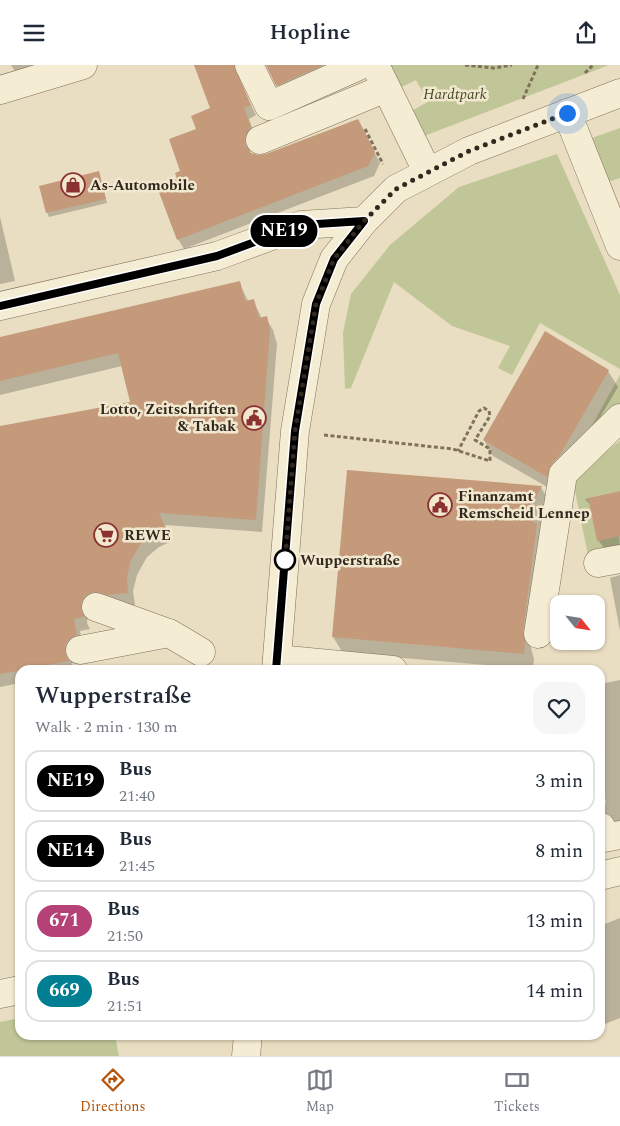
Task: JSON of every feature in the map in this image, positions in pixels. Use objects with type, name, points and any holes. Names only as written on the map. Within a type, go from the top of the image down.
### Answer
[{"type":"street","points":[[0,90],[83,65]]},
{"type":"street","points":[[249,65],[269,106],[362,65]]},
{"type":"street","points":[[260,140],[380,77],[428,171]]},
{"type":"street","points":[[296,665],[277,664],[295,431],[316,304],[334,259],[364,221],[396,189],[469,151],[620,93]]},
{"type":"street","points":[[567,113],[620,246]]},
{"type":"street","points":[[0,306],[217,256],[301,225],[364,221]]},
{"type":"street","points":[[538,634],[562,474],[620,418]]},
{"type":"street","points":[[96,607],[169,633],[202,652]]},
{"type":"street","points":[[80,650],[169,633]]},
{"type":"street","points":[[605,875],[620,871]]},
{"type":"street","points":[[0,994],[15,991]]},
{"type":"street","points":[[246,1056],[248,1040]]},
{"type":"path","points":[[466,65],[494,67],[512,65]]},
{"type":"path","points":[[521,104],[538,65]]},
{"type":"path","points":[[361,120],[396,189]]},
{"type":"path","points":[[295,431],[458,451],[490,461],[490,449],[476,440],[490,416],[489,411],[484,409],[479,411],[458,451]]},
{"type":"green space","name":"Hardtpark","points":[[388,65],[609,65],[424,136],[411,111],[428,102],[416,80],[400,88]]},
{"type":"green space","points":[[620,128],[620,178],[606,183],[589,139]]},
{"type":"green space","points":[[557,154],[620,295],[620,369],[540,323],[512,375],[498,368],[510,346],[452,326],[394,282],[351,388],[345,389],[343,333],[351,294],[390,245],[459,187]]},
{"type":"green space","points":[[620,375],[620,410],[563,477]]},
{"type":"green space","points":[[620,441],[620,491],[588,498],[597,540],[619,536],[620,554],[589,560],[572,476]]},
{"type":"green space","points":[[15,1019],[15,1040],[116,1040],[119,1056],[0,1056],[0,1022]]},
{"type":"building","points":[[194,65],[234,65],[251,105],[244,108],[251,127],[245,137],[245,145],[251,153],[258,155],[266,154],[358,119],[375,152],[368,166],[177,240],[157,187],[177,179],[175,173],[180,171],[169,139],[196,129],[191,116],[210,108]]},
{"type":"building","points":[[266,65],[323,65],[276,86]]},
{"type":"building","points":[[99,171],[106,199],[46,213],[39,186]]},
{"type":"building","points":[[240,281],[245,301],[254,299],[259,318],[267,316],[270,330],[256,520],[159,513],[166,528],[152,535],[140,545],[130,562],[127,578],[128,593],[108,595],[94,592],[86,595],[82,601],[81,609],[84,617],[74,619],[77,635],[69,639],[65,645],[65,653],[69,661],[48,665],[15,665],[15,671],[0,674],[0,426],[130,402],[118,353],[0,381],[0,337]]},
{"type":"building","points":[[545,331],[609,370],[560,455],[552,463],[547,477],[483,440]]},
{"type":"building","name":"Finanzamt Remscheid Lennep","points":[[347,470],[542,486],[529,510],[536,508],[534,523],[537,524],[523,632],[525,642],[524,654],[332,637]]},
{"type":"building","points":[[620,491],[620,536],[597,541],[588,498]]},
{"type":"bus line","name":"NE19","points":[[0,306],[217,256],[301,225],[364,221],[334,259],[316,304],[295,431],[276,665]]},
{"type":"place","name":"As-Automobile","points":[[73,185]]},
{"type":"place","name":"Lotto, Zeitschriften & Tabak","points":[[254,418]]},
{"type":"place","name":"Finanzamt Remscheid Lennep","points":[[440,505]]},
{"type":"place","name":"REWE","points":[[106,535]]},
{"type":"place","name":"Wupperstraße","points":[[285,560]]},
{"type":"route","points":[[285,560],[285,562],[295,431],[316,304],[334,259],[364,221],[396,189],[469,151],[567,113]]}]
